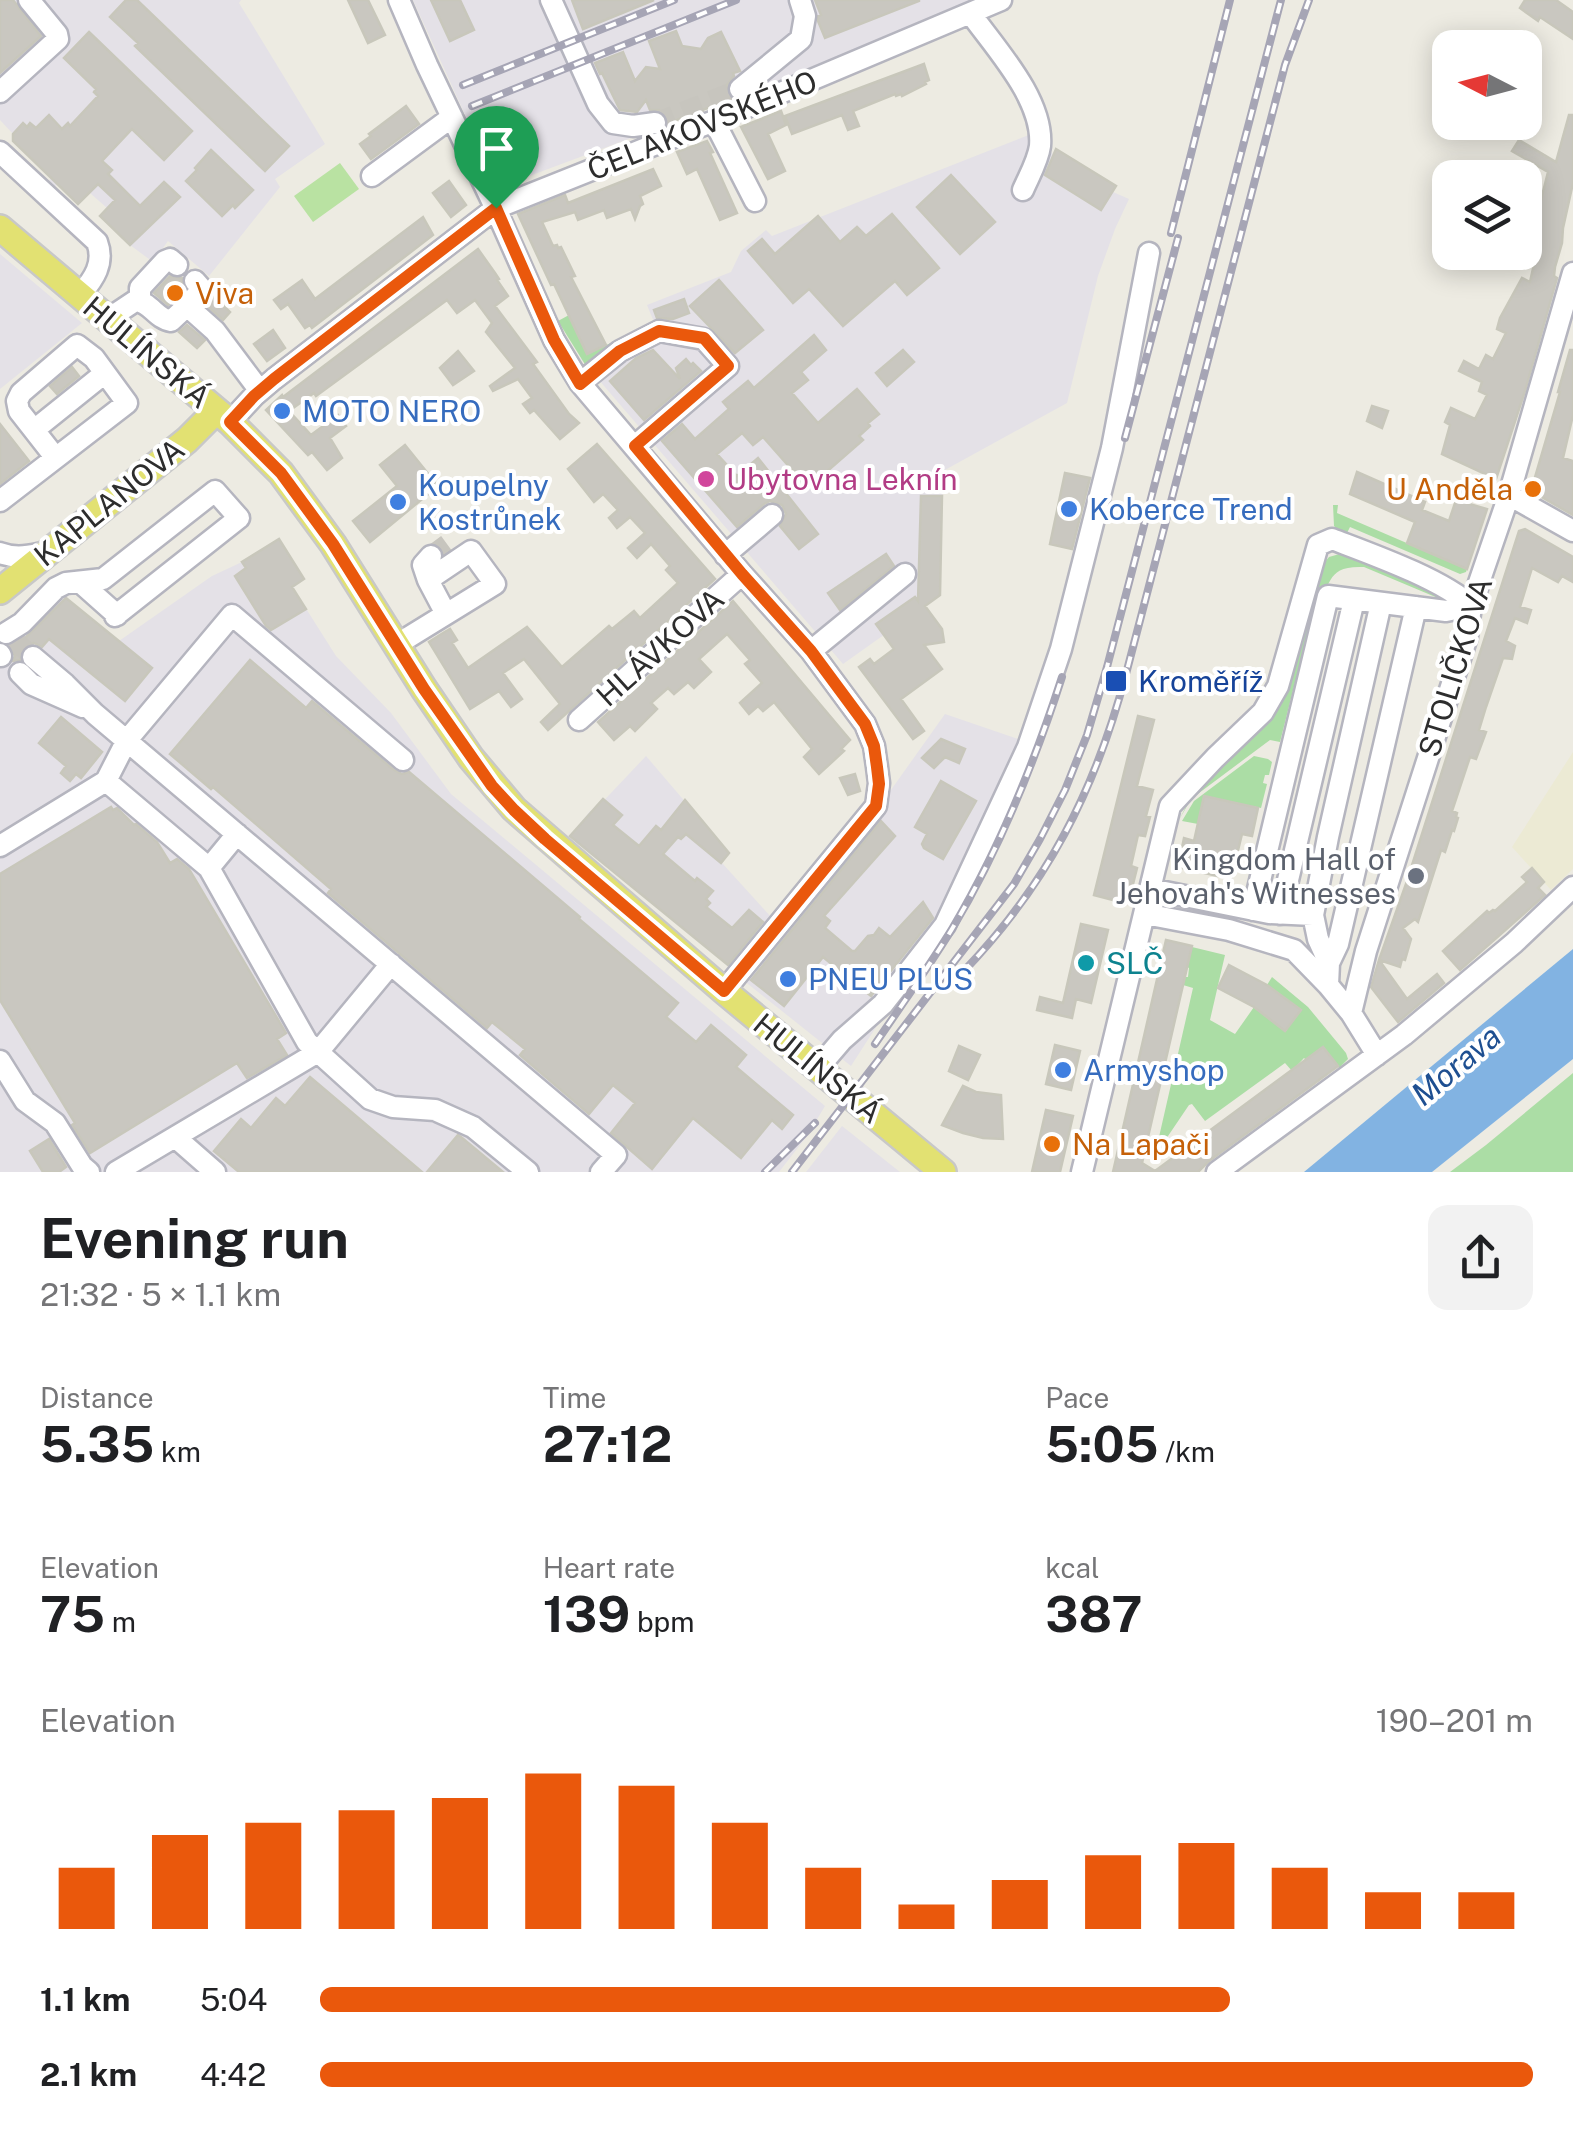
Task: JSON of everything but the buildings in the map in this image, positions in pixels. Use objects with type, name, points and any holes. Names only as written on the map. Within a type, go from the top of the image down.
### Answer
[{"type":"main road","name":"HULÍNSKÁ","points":[[0,228],[223,417],[281,473],[333,544],[472,758],[514,810],[943,1172]]},
{"type":"main road","name":"KAPLANOVA","points":[[0,591],[187,440],[223,417]]},
{"type":"street","points":[[0,92],[58,39],[29,0]]},
{"type":"street","points":[[399,0],[554,340],[580,384],[811,651],[865,724],[874,746],[879,784],[876,806],[724,991]]},
{"type":"street","points":[[550,0],[598,104],[613,123],[655,123]]},
{"type":"street","points":[[740,89],[801,39],[805,16],[800,0]]},
{"type":"street","name":"ČELAKOVSKÉHO","points":[[223,417],[496,208],[1001,0]]},
{"type":"street","points":[[971,14],[1027,94],[1040,125],[1040,150],[1023,190]]},
{"type":"street","points":[[372,176],[452,117]]},
{"type":"street","points":[[714,121],[756,201]]},
{"type":"street","points":[[0,152],[97,242],[98,270],[80,295]]},
{"type":"street","points":[[818,1068],[842,1040],[884,1004],[945,926],[1028,747],[1061,649],[1112,448],[1149,253]]},
{"type":"street","points":[[140,300],[140,288],[167,259],[177,265]]},
{"type":"street","name":"STOLIČKOVA","points":[[1351,1013],[1366,951],[1466,637],[1471,606],[1509,495],[1573,273]]},
{"type":"street","points":[[140,300],[166,321],[175,320],[202,289],[195,281]]},
{"type":"street","points":[[108,319],[140,300]]},
{"type":"street","points":[[187,306],[215,331],[260,391]]},
{"type":"street","points":[[580,384],[620,351],[659,331],[704,338],[728,366],[635,446]]},
{"type":"street","points":[[0,501],[127,402],[94,358],[78,345],[16,401],[18,412],[55,457]]},
{"type":"street","points":[[34,430],[105,373]]},
{"type":"street","points":[[4,642],[56,588],[66,584],[102,579],[216,491],[240,518],[116,616],[82,582]]},
{"type":"street","points":[[1509,495],[1573,531]]},
{"type":"street","points":[[725,555],[772,515]]},
{"type":"street","points":[[1085,1167],[1170,806],[1262,712],[1278,686],[1318,545],[1332,539],[1366,552],[1458,594],[1471,606]]},
{"type":"street","points":[[396,645],[495,584],[462,545],[428,580]]},
{"type":"street","points":[[0,553],[31,556],[47,552]]},
{"type":"street","points":[[430,556],[423,564],[446,614]]},
{"type":"street","name":"HLÁVKOVA","points":[[579,720],[742,574]]},
{"type":"street","points":[[811,651],[905,574]]},
{"type":"street","points":[[1254,910],[1328,596],[1446,611],[1471,606]]},
{"type":"street","points":[[1280,914],[1354,600]]},
{"type":"street","points":[[1378,1055],[1329,974],[1314,915],[1381,603]]},
{"type":"street","points":[[1329,974],[1416,607]]},
{"type":"street","points":[[0,846],[106,782],[127,740],[232,615],[403,760]]},
{"type":"street","points":[[27,665],[31,684],[95,714],[616,1155],[602,1172]]},
{"type":"street","points":[[106,782],[208,868],[308,1042],[318,1052],[370,1099],[393,1107],[435,1110],[472,1128],[528,1172]]},
{"type":"street","points":[[208,868],[237,834]]},
{"type":"street","points":[[1217,1172],[1378,1055],[1514,943],[1573,887]]},
{"type":"street","points":[[1150,889],[1254,910],[1314,915]]},
{"type":"street","points":[[1145,914],[1230,930],[1294,950],[1329,974]]},
{"type":"street","points":[[116,1172],[318,1052],[391,964]]},
{"type":"street","points":[[0,1061],[25,1101],[55,1123],[82,1166],[90,1172]]},
{"type":"street","points":[[175,1137],[215,1172]]},
{"type":"shaded area","points":[[0,0],[241,0],[239,3],[325,144],[275,179],[280,187],[209,276],[168,241],[153,262],[100,216],[107,208],[90,193],[78,204],[58,184],[49,181],[51,178],[13,141],[13,134],[0,120]]},
{"type":"shaded area","points":[[413,0],[978,0],[508,184],[496,183]]},
{"type":"shaded area","points":[[1044,129],[1052,154],[1057,149],[1116,186],[1113,192],[1129,199],[1098,276],[1067,403],[943,471],[940,595],[843,664],[580,358],[654,322],[647,305],[731,272],[741,251],[766,230],[772,236]]},
{"type":"shaded area","points":[[0,254],[82,323],[0,389]]},
{"type":"shaded area","points":[[279,539],[304,579],[293,588],[336,656],[391,713],[451,794],[825,1106],[779,1172],[0,1172],[0,657],[30,622],[35,626],[61,594],[119,641],[212,576]]},
{"type":"shaded area","points":[[945,714],[1018,739],[945,920],[851,1066],[743,980],[876,811]]},
{"type":"shaded area","points":[[1573,752],[1573,869],[1551,890],[1512,847]]},
{"type":"shaded area","points":[[646,756],[729,853],[722,863],[771,917],[730,967],[570,836]]},
{"type":"shaded area","points":[[842,1126],[900,1172],[806,1172]]},
{"type":"green space","points":[[340,163],[359,189],[313,222],[294,196]]},
{"type":"green space","points":[[569,315],[587,354],[613,342],[586,366],[558,321]]},
{"type":"green space","points":[[1333,505],[1338,505],[1337,513],[1467,569],[1466,572],[1460,574],[1350,527],[1345,537],[1334,526]]},
{"type":"green space","points":[[1343,553],[1447,596],[1445,601],[1364,567],[1351,567],[1335,574],[1315,603],[1280,742],[1270,740],[1191,799],[1179,820],[1194,791],[1262,724],[1320,568],[1329,557]]},
{"type":"green space","points":[[1254,756],[1272,762],[1263,783],[1267,784],[1261,808],[1205,796],[1198,824],[1182,821],[1194,801]]},
{"type":"green space","points":[[1192,947],[1225,955],[1210,1020],[1235,1034],[1254,1007],[1286,1031],[1300,1010],[1267,985],[1272,977],[1308,1007],[1348,1059],[1339,1068],[1323,1048],[1304,1058],[1292,1071],[1285,1063],[1205,1121],[1189,1105],[1166,1139],[1159,1137],[1193,988],[1183,985],[1188,977]]},
{"type":"green space","points":[[1573,1073],[1573,1172],[1450,1172],[1486,1145]]},
{"type":"water","name":"Morava","points":[[1573,949],[1573,1059],[1432,1172],[1304,1172]]},
{"type":"tunnel","points":[[655,123],[740,89]]},
{"type":"tunnel","points":[[431,556],[454,539]]},
{"type":"tunnel","points":[[14,640],[33,657]]},
{"type":"railway","points":[[463,85],[674,0]]},
{"type":"railway","points":[[472,106],[736,0]]},
{"type":"railway","points":[[1171,233],[1230,0]]},
{"type":"railway","points":[[792,1172],[1014,884],[1065,790],[1087,735],[1107,667],[1281,0]]},
{"type":"railway","points":[[962,973],[1043,871],[1083,797],[1114,717],[1285,65],[1309,0]]},
{"type":"railway","points":[[1125,438],[1178,238]]},
{"type":"railway","points":[[875,1044],[943,944],[985,869],[1040,742],[1062,677]]},
{"type":"railway","points":[[765,1172],[815,1123]]},
{"type":"place","name":"Viva","points":[[175,293]]},
{"type":"place","name":"MOTO NERO","points":[[282,411]]},
{"type":"place","name":"Ubytovna Leknín","points":[[706,479]]},
{"type":"place","name":"U Anděla","points":[[1533,489]]},
{"type":"place","name":"Koupelny Kostrůnek","points":[[398,502]]},
{"type":"place","name":"Koberce Trend","points":[[1069,509]]},
{"type":"place","name":"Kroměříž","points":[[1116,681]]},
{"type":"place","name":"Kingdom Hall of Jehovah's Witnesses","points":[[1416,876]]},
{"type":"place","name":"SLČ","points":[[1086,963]]},
{"type":"place","name":"PNEU PLUS","points":[[788,979]]},
{"type":"place","name":"Armyshop","points":[[1063,1070]]},
{"type":"place","name":"Na Lapači","points":[[1052,1144]]},
{"type":"route","points":[[496,208],[554,340],[580,384],[620,351],[659,331],[704,338],[728,366],[635,446],[835,681],[865,724],[874,746],[879,784],[876,806],[724,991],[545,839],[492,786],[424,689],[333,544],[281,473],[230,422],[274,379],[496,208]]}]
